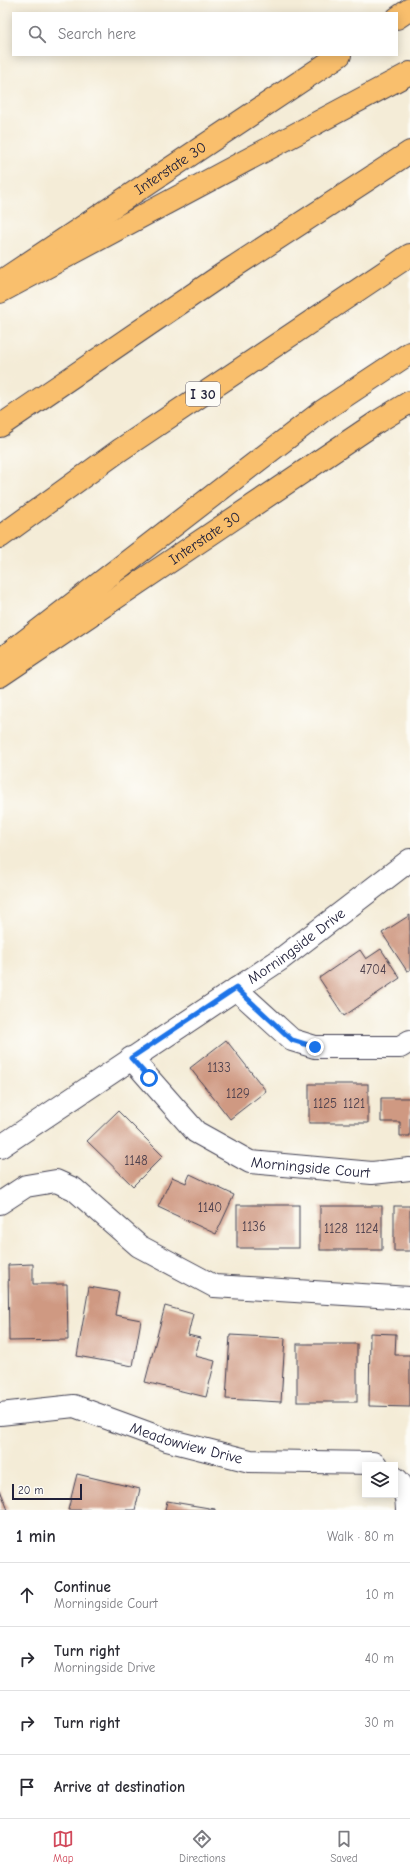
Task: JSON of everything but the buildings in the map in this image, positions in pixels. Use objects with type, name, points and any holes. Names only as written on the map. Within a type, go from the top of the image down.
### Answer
[{"type":"main road","points":[[398,17],[410,9]]},
{"type":"main road","name":"Interstate 30","points":[[0,282],[339,56]]},
{"type":"main road","points":[[0,292],[365,95],[410,73]]},
{"type":"main road","points":[[0,426],[223,274],[410,152]]},
{"type":"main road","name":"I 30","points":[[0,537],[120,450],[410,255]]},
{"type":"main road","points":[[0,660],[321,412],[410,353]]},
{"type":"main road","name":"Interstate 30","points":[[0,676],[377,422],[410,402]]},
{"type":"street","name":"Morningside Drive","points":[[0,1147],[281,959],[410,860]]},
{"type":"street","points":[[236,988],[292,1040],[315,1047],[400,1047],[410,1041]]},
{"type":"street","name":"Morningside Court","points":[[131,1058],[196,1132],[250,1162],[372,1173],[410,1169]]},
{"type":"street","points":[[0,1203],[26,1186],[56,1181],[74,1190],[139,1246],[214,1286],[410,1298]]},
{"type":"street","name":"Meadowview Drive","points":[[0,1414],[74,1406],[167,1440],[250,1461],[362,1463]]},
{"type":"street","points":[[398,1480],[407,1501],[407,1510]]},
{"type":"route","points":[[149,1078],[131,1058],[236,988],[292,1040],[315,1047]]}]
